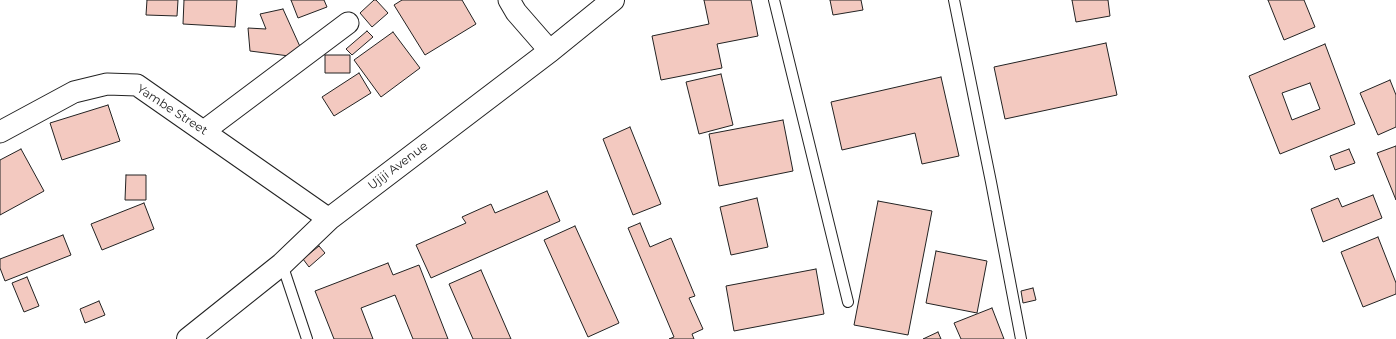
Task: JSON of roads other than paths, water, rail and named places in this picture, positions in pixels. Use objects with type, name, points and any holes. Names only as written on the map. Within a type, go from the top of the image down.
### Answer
[{"type":"highway","name":"Ujiji Avenue","points":[[188,339],[282,264],[329,218],[550,51],[613,0]]},
{"type":"street","points":[[509,0],[516,12],[550,51]]},
{"type":"street","points":[[204,132],[348,23]]},
{"type":"street","name":"Yambe Street","points":[[0,132],[74,92],[106,84],[137,85],[329,218]]},
{"type":"lane","points":[[774,0],[848,302]]},
{"type":"lane","points":[[954,0],[993,190],[1020,339]]},
{"type":"lane","points":[[282,264],[307,339]]}]
